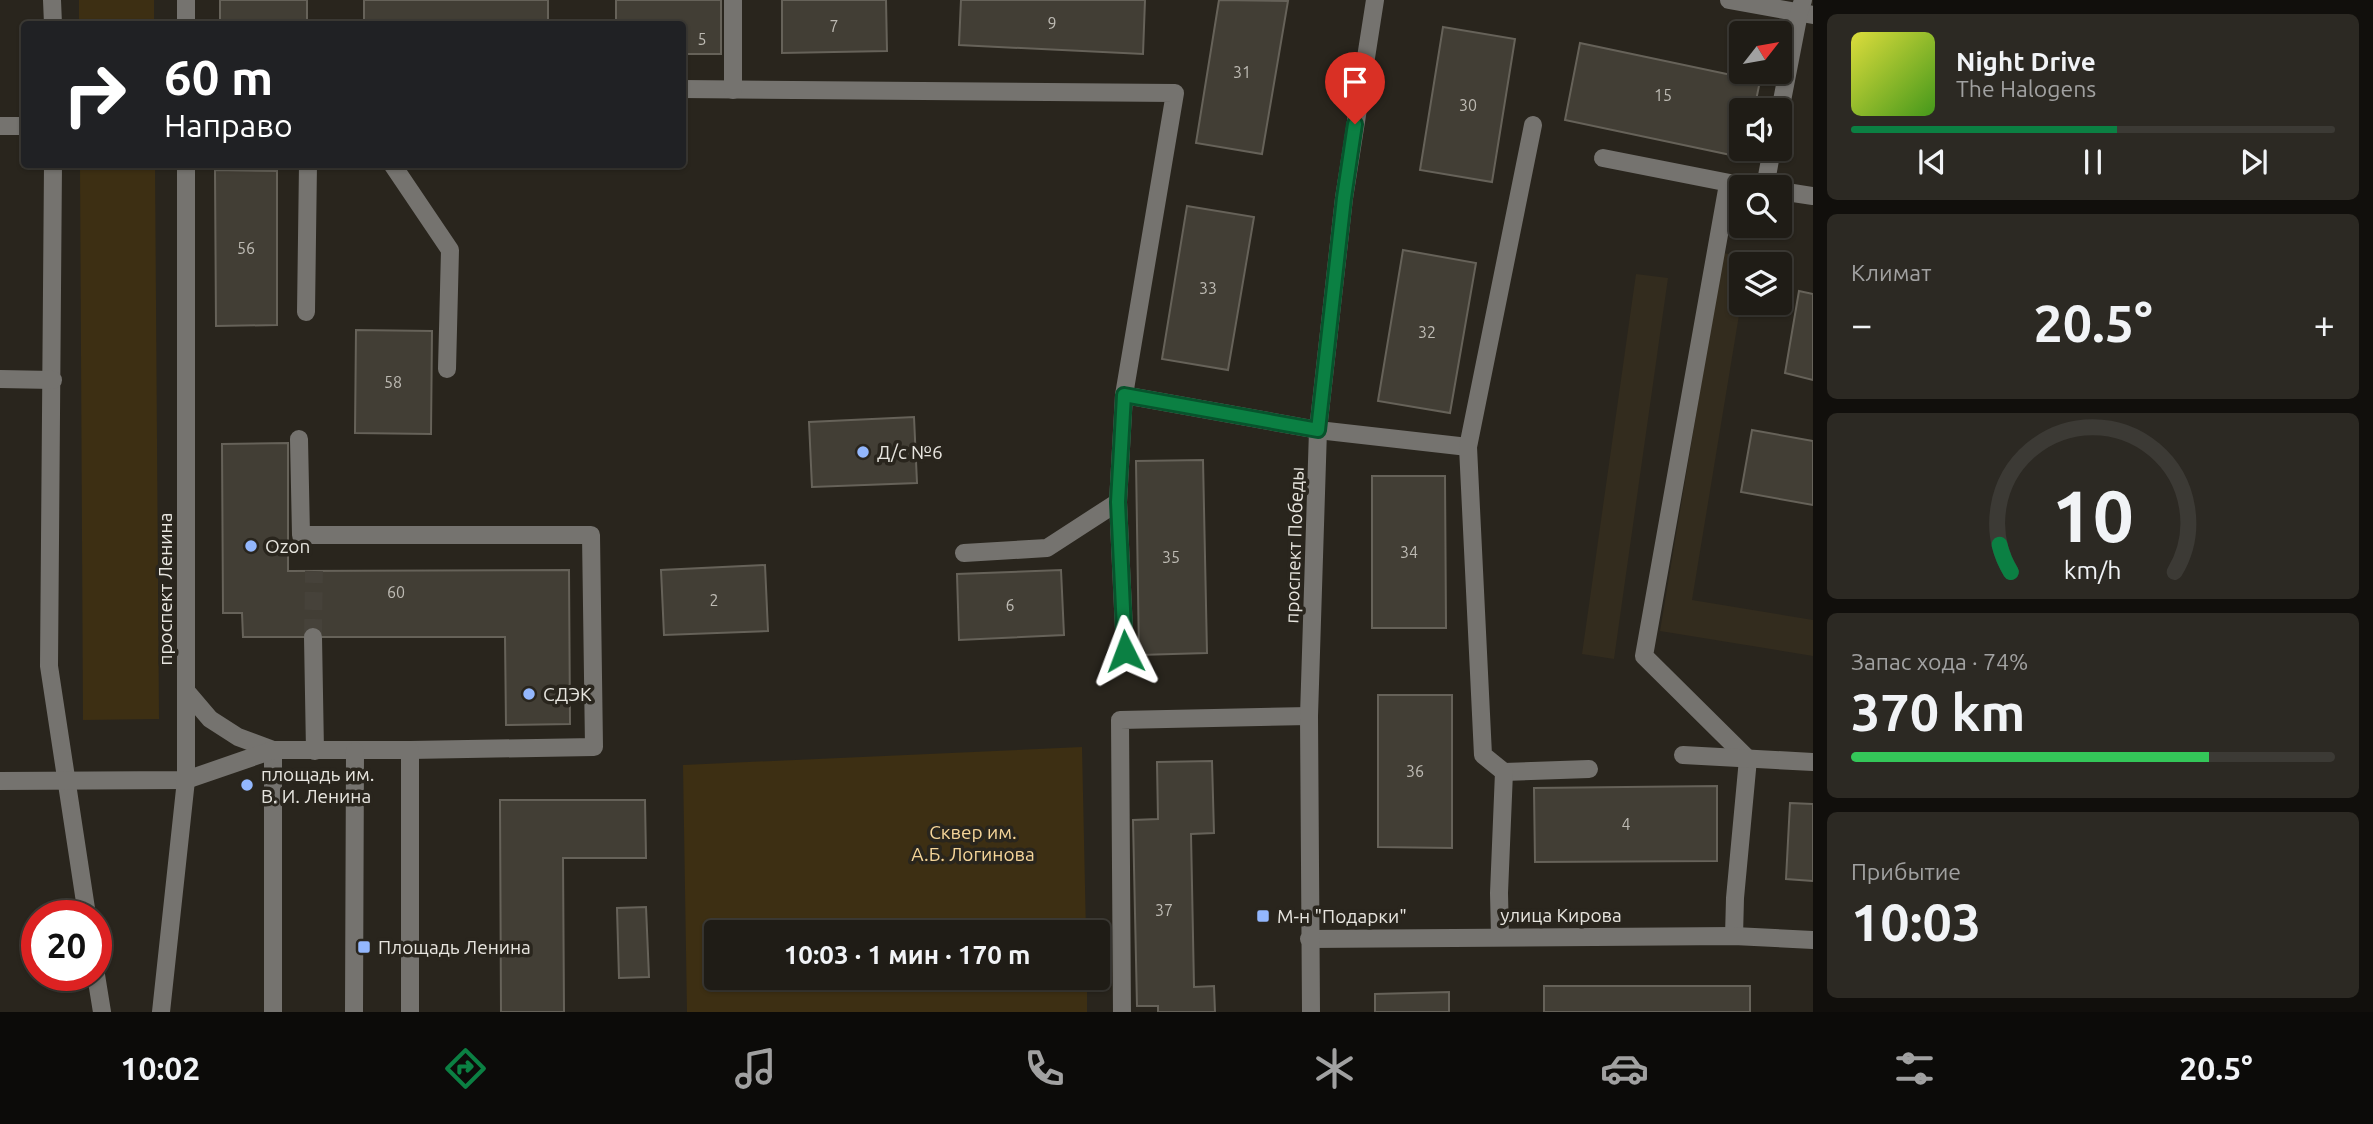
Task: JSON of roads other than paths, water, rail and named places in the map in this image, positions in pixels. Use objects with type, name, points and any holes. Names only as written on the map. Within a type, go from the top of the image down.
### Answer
[{"type":"street","points":[[52,0],[53,21]]},
{"type":"street","points":[[186,0],[186,21]]},
{"type":"street","points":[[733,0],[733,90]]},
{"type":"street","name":"проспект Победы","points":[[1311,1012],[1309,716],[1318,430],[1344,198],[1375,0]]},
{"type":"street","points":[[1729,0],[1805,9],[1783,98]]},
{"type":"street","points":[[686,89],[1175,93],[1124,395],[1118,502],[1125,651]]},
{"type":"street","points":[[1533,125],[1468,447],[1483,755],[1504,772],[1589,769]]},
{"type":"street","points":[[0,126],[21,126]]},
{"type":"street","points":[[1603,158],[1728,184],[1644,656],[1748,759]]},
{"type":"street","points":[[53,168],[49,666],[85,900]]},
{"type":"street","name":"проспект Ленина","points":[[162,1012],[186,780],[186,168]]},
{"type":"street","points":[[306,312],[308,168]]},
{"type":"street","points":[[394,168],[450,250],[447,369]]},
{"type":"street","points":[[1792,193],[1813,196]]},
{"type":"street","points":[[0,379],[53,380]]},
{"type":"street","points":[[1124,395],[1318,430],[1468,447]]},
{"type":"street","points":[[187,692],[210,719],[238,737],[273,750],[594,747],[591,535],[300,535],[299,439]]},
{"type":"street","points":[[964,553],[1047,548],[1118,502]]},
{"type":"street","points":[[313,637],[315,751]]},
{"type":"street","points":[[1122,1012],[1120,720],[1309,716]]},
{"type":"street","points":[[0,781],[186,780],[273,750]]},
{"type":"street","points":[[273,750],[273,1012]]},
{"type":"street","points":[[410,750],[410,1012]]},
{"type":"street","points":[[354,1012],[355,751]]},
{"type":"street","points":[[1683,755],[1813,762]]},
{"type":"street","points":[[1734,936],[1748,759]]},
{"type":"street","points":[[1500,936],[1504,772]]},
{"type":"street","name":"улица Кирова","points":[[1309,939],[1734,936],[1813,940]]},
{"type":"street","points":[[99,991],[102,1012]]},
{"type":"tunnel","points":[[313,637],[314,571]]},
{"type":"place","name":"Д/с №6","points":[[863,452]]},
{"type":"place","name":"Ozon","points":[[251,546]]},
{"type":"place","name":"СДЭК","points":[[529,694]]},
{"type":"place","name":"площадь им. В. И. Ленина","points":[[247,785]]},
{"type":"place","name":"М-н \"Подарки\"","points":[[1263,916]]},
{"type":"place","name":"Площадь Ленина","points":[[364,947]]},
{"type":"park label","name":"Сквер им. А.Б. Логинова","points":[[973,843]]}]
